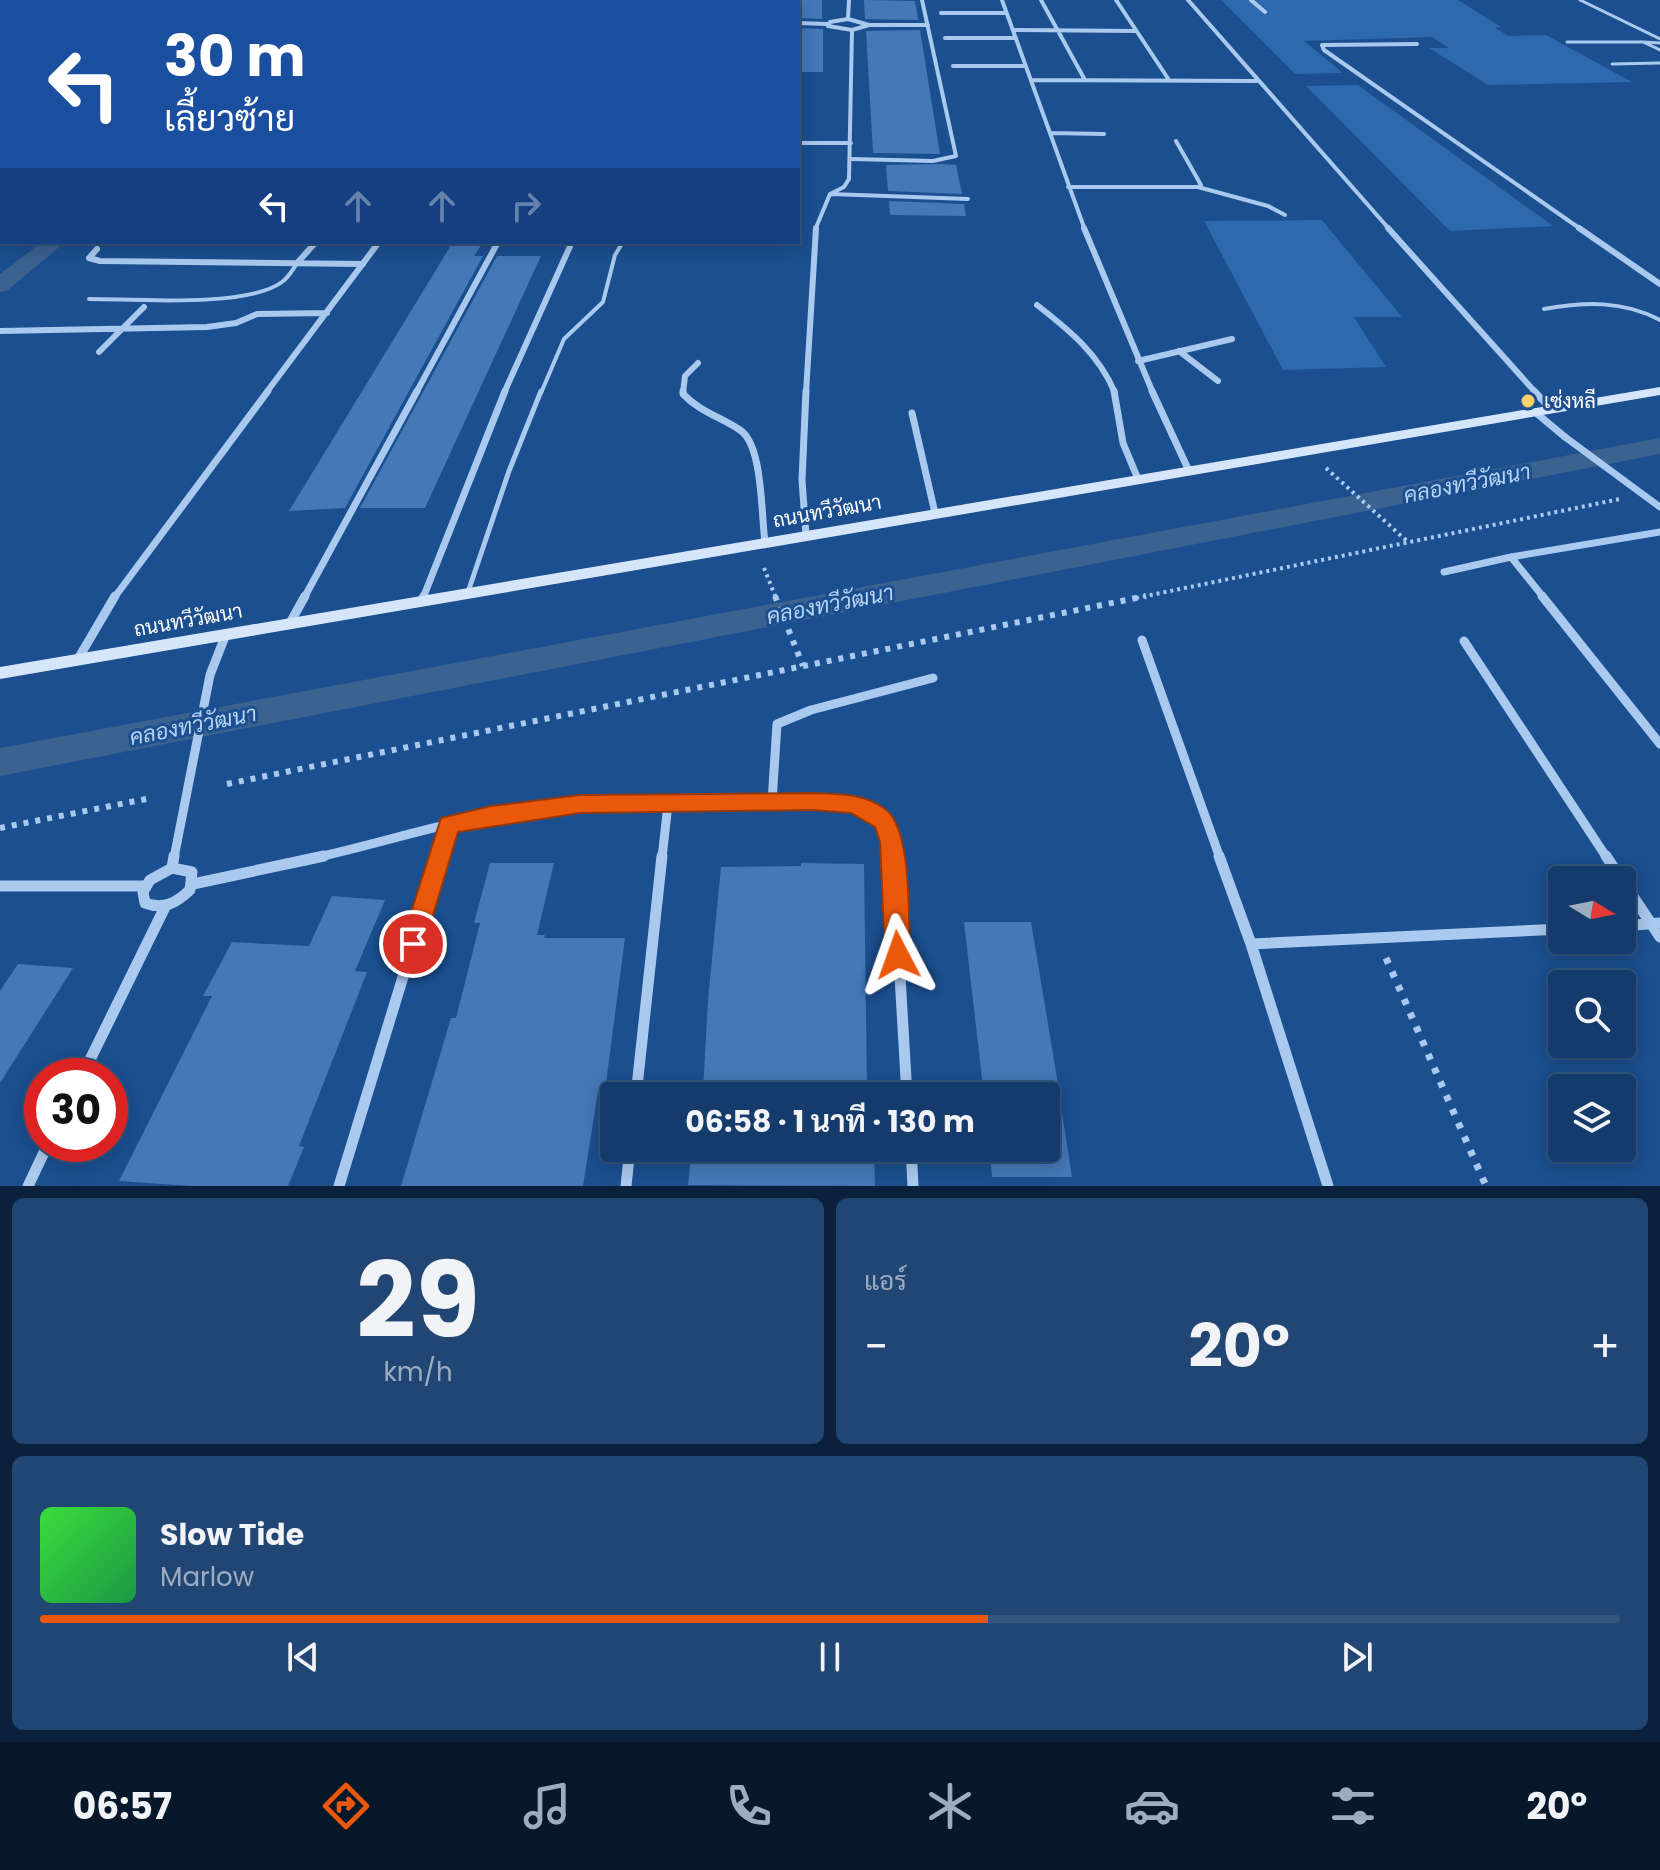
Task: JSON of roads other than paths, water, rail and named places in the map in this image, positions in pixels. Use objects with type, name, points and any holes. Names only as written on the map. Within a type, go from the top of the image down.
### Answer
[{"type":"main road","name":"ถนนทวีวัฒนา","points":[[0,673],[1660,391]]},
{"type":"street","points":[[848,19],[849,0]]},
{"type":"street","points":[[852,159],[933,161],[956,156],[922,0]]},
{"type":"street","points":[[1002,0],[1068,187],[1138,361],[1189,471]]},
{"type":"street","points":[[1041,0],[1085,80]]},
{"type":"street","points":[[1116,0],[1169,80]]},
{"type":"street","points":[[1188,0],[1551,409]]},
{"type":"street","points":[[1251,0],[1265,12]]},
{"type":"street","points":[[941,13],[1006,13]]},
{"type":"street","points":[[800,23],[827,24],[848,19],[869,25],[928,25]]},
{"type":"street","points":[[827,24],[837,30],[869,25]]},
{"type":"street","points":[[806,535],[802,480],[811,269],[816,224],[830,194],[844,187],[849,179],[852,159],[852,30]]},
{"type":"street","points":[[1013,30],[1136,31]]},
{"type":"street","points":[[945,38],[1016,38]]},
{"type":"street","points":[[1417,44],[1322,45],[1324,50],[1368,83],[1660,284]]},
{"type":"street","points":[[953,66],[1025,66]]},
{"type":"street","points":[[1031,80],[1257,81]]},
{"type":"street","points":[[1050,133],[1104,134]]},
{"type":"street","points":[[1176,141],[1201,185],[1198,187]]},
{"type":"street","points":[[800,143],[851,143]]},
{"type":"street","points":[[1068,187],[1198,187],[1268,206],[1285,215]]},
{"type":"street","points":[[830,194],[968,199]]},
{"type":"street","points":[[298,262],[314,244]]},
{"type":"street","points":[[78,659],[125,583],[378,244]]},
{"type":"street","points":[[290,623],[497,244]]},
{"type":"street","points":[[422,600],[467,482],[571,244]]},
{"type":"street","points":[[97,249],[89,258],[100,261],[363,264]]},
{"type":"street","points":[[1037,305],[1075,335],[1104,368],[1115,392],[1123,443],[1138,479]]},
{"type":"street","points":[[99,352],[144,307]]},
{"type":"street","points":[[0,331],[207,327],[236,323],[257,314],[327,313]]},
{"type":"street","points":[[1138,361],[1232,339]]},
{"type":"street","points":[[1179,351],[1218,381]]},
{"type":"street","points":[[698,363],[685,376],[683,394],[697,410],[743,432],[753,446],[760,473],[759,499],[765,542]]},
{"type":"street","points":[[1535,412],[1660,507]]},
{"type":"street","points":[[912,413],[935,513]]},
{"type":"street","points":[[1444,572],[1511,557],[1660,532]]},
{"type":"street","points":[[1511,557],[1660,744]]},
{"type":"street","points":[[172,868],[210,675],[226,634]]},
{"type":"street","points":[[1142,640],[1251,944],[1328,1186]]},
{"type":"street","points":[[1464,641],[1613,866]]},
{"type":"street","points":[[772,802],[777,724],[811,710],[933,678]]},
{"type":"street","points":[[193,884],[192,872],[172,868],[157,875],[145,886],[142,899],[157,908],[165,907],[180,900],[193,884],[379,844],[491,815],[580,804],[853,804],[875,813],[885,822],[892,842],[906,1082]]},
{"type":"street","points":[[638,1082],[668,804]]},
{"type":"street","points":[[339,1186],[449,825]]},
{"type":"street","points":[[0,886],[145,886]]},
{"type":"street","points":[[1636,899],[1655,924],[1660,937]]},
{"type":"street","points":[[91,1058],[165,907]]},
{"type":"street","points":[[1251,944],[1548,930]]},
{"type":"street","points":[[28,1186],[39,1162]]},
{"type":"street","points":[[626,1186],[629,1162]]},
{"type":"street","points":[[912,1162],[913,1186]]},
{"type":"lane","points":[[1580,0],[1660,41]]},
{"type":"lane","points":[[1567,42],[1660,41]]},
{"type":"lane","points":[[1643,42],[1660,50]]},
{"type":"lane","points":[[1612,64],[1660,63]]},
{"type":"lane","points":[[468,593],[509,471],[559,347],[566,332],[593,315],[605,299],[611,283],[614,251],[621,244]]},
{"type":"lane","points":[[89,299],[200,298],[260,290],[284,281],[298,262]]},
{"type":"lane","points":[[1544,309],[1572,304],[1609,304],[1637,309],[1660,320]]},
{"type":"waterway","points":[[0,285],[52,244]]},
{"type":"waterway","name":"คลองทวีวัฒนา","points":[[0,762],[1660,446]]},
{"type":"place","name":"เซ่งหลี","points":[[1528,401]]}]
